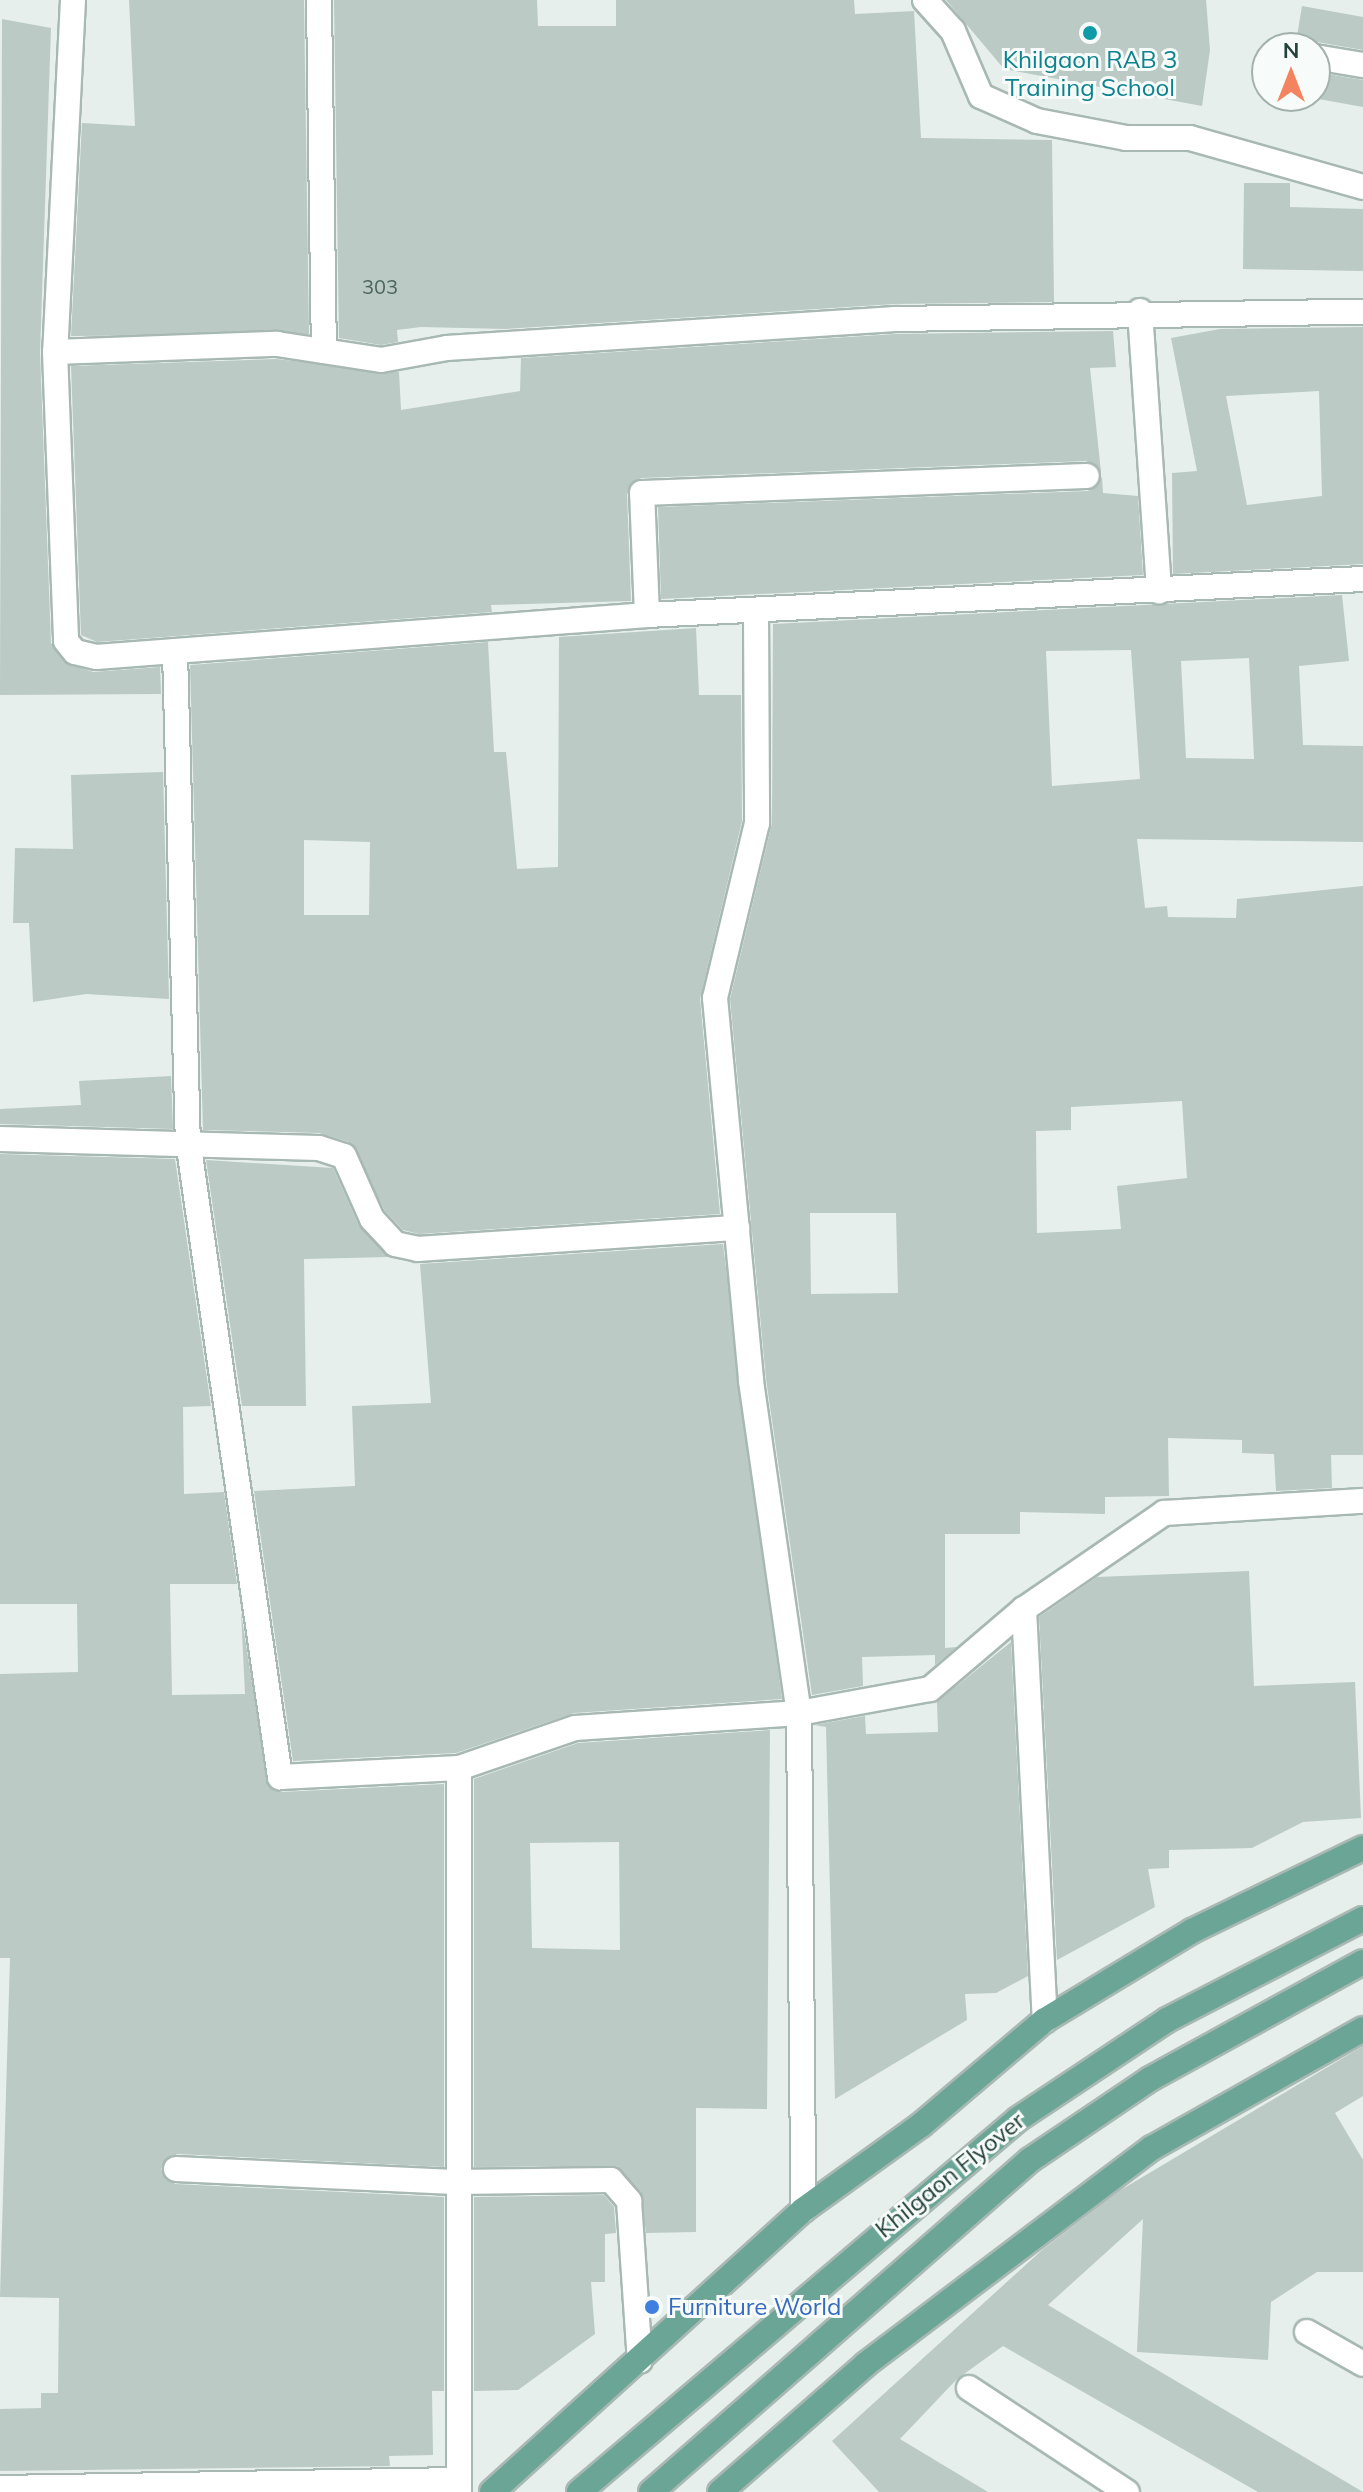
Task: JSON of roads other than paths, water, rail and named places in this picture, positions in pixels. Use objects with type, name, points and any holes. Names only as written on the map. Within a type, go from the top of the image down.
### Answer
[{"type":"main road","points":[[492,2492],[803,2210],[921,2125],[1045,2020],[1192,1931],[1363,1848]]},
{"type":"main road","name":"Khilgaon Flyover","points":[[579,2492],[1018,2119],[1167,2020],[1363,1919]]},
{"type":"main road","name":"Khilgaon Flyover","points":[[651,2492],[1030,2160],[1150,2079],[1363,1962]]},
{"type":"main road","points":[[720,2492],[866,2364],[1152,2148],[1363,2029]]},
{"type":"street","points":[[73,0],[55,352],[66,641],[96,657],[647,615],[756,612],[1363,579]]},
{"type":"street","points":[[319,0],[324,351]]},
{"type":"street","points":[[925,0],[953,31],[981,96],[1037,121],[1126,138],[1190,138],[1363,187]]},
{"type":"street","points":[[1331,60],[1363,65]]},
{"type":"street","points":[[55,352],[277,344],[381,360],[447,348],[895,319],[1140,311],[1363,312]]},
{"type":"street","points":[[1140,311],[1159,591]]},
{"type":"street","points":[[647,615],[642,493],[1087,476]]},
{"type":"street","points":[[756,612],[757,823],[715,998],[737,1228],[799,1713],[803,2210]]},
{"type":"street","points":[[175,651],[188,1141],[280,1777],[459,1768],[575,1728],[799,1713],[930,1689],[1024,1609],[1164,1513],[1363,1501]]},
{"type":"street","points":[[0,1139],[188,1141],[319,1148],[344,1156],[372,1219],[395,1244],[418,1249],[737,1228]]},
{"type":"street","points":[[1024,1609],[1045,2020]]},
{"type":"street","points":[[0,2488],[458,2486],[454,2182],[459,1768]]},
{"type":"street","points":[[176,2169],[454,2182],[611,2180],[624,2187],[640,2361]]},
{"type":"street","points":[[1307,2332],[1363,2364]]},
{"type":"street","points":[[969,2388],[1127,2492]]},
{"type":"place","name":"Khilgaon RAB 3 Training School","points":[[1090,33]]},
{"type":"place","name":"Furniture World","points":[[652,2307]]}]
